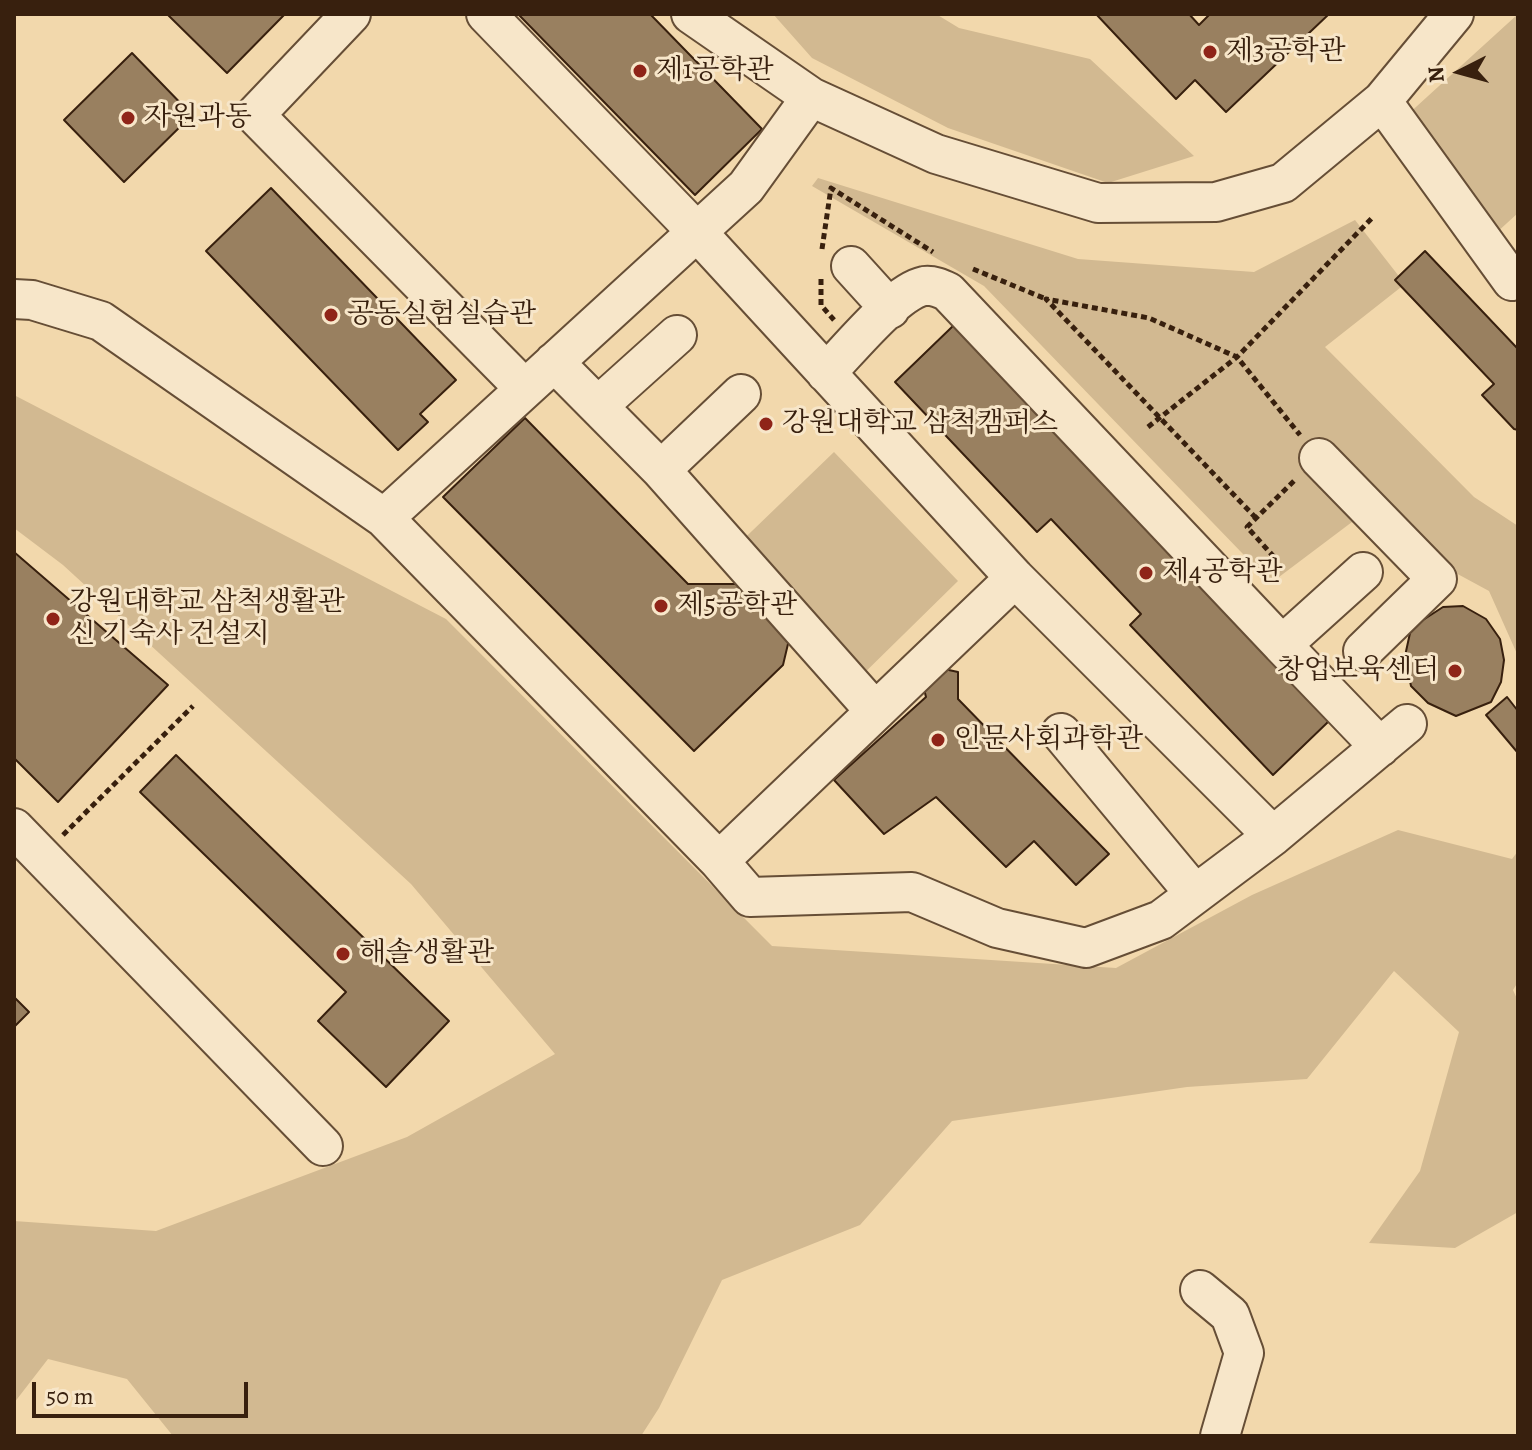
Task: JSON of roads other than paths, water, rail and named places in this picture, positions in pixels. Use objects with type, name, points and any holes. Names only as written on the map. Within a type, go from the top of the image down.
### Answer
[{"type":"street","points":[[351,14],[255,115],[524,388]]},
{"type":"street","points":[[486,14],[697,232],[1015,578],[1273,836]]},
{"type":"street","points":[[691,14],[811,97],[936,154],[1098,203],[1216,202],[1283,183],[1382,101],[1454,14]]},
{"type":"street","points":[[384,518],[746,187],[811,97]]},
{"type":"street","points":[[1382,101],[1512,281],[1518,276]]},
{"type":"street","points":[[851,266],[890,309]]},
{"type":"street","points":[[14,299],[32,300],[101,321],[384,518],[719,861],[750,897],[912,892],[997,928],[1086,948],[1161,920],[1273,836],[1393,735],[1282,645],[963,304],[933,285],[921,287],[890,309],[826,373]]},
{"type":"street","points":[[598,406],[677,335]]},
{"type":"street","points":[[554,362],[661,470],[875,711]]},
{"type":"street","points":[[661,470],[741,394]]},
{"type":"street","points":[[1319,458],[1437,579],[1363,651]]},
{"type":"street","points":[[1282,645],[1363,572]]},
{"type":"street","points":[[719,861],[1015,578]]},
{"type":"street","points":[[1061,733],[1195,894]]},
{"type":"street","points":[[14,828],[323,1146]]},
{"type":"street","points":[[1200,1290],[1230,1315],[1244,1353],[1220,1436]]},
{"type":"street","points":[[1233,1390],[1244,1397],[1250,1426],[1247,1436]]},
{"type":"place","name":"제3공학관","points":[[1210,52]]},
{"type":"place","name":"제1공학관","points":[[640,71]]},
{"type":"place","name":"자원과동","points":[[128,118]]},
{"type":"place","name":"공동실험실습관","points":[[331,315]]},
{"type":"place","name":"강원대학교 삼척캠퍼스","points":[[766,424]]},
{"type":"place","name":"제4공학관","points":[[1146,573]]},
{"type":"place","name":"제5공학관","points":[[661,606]]},
{"type":"place","name":"강원대학교 삼척생활관 신 기숙사 건설지","points":[[53,619]]},
{"type":"place","name":"창업보육센터","points":[[1455,671]]},
{"type":"place","name":"인문사회과학관","points":[[938,740]]},
{"type":"place","name":"해솔생활관","points":[[343,954]]}]
